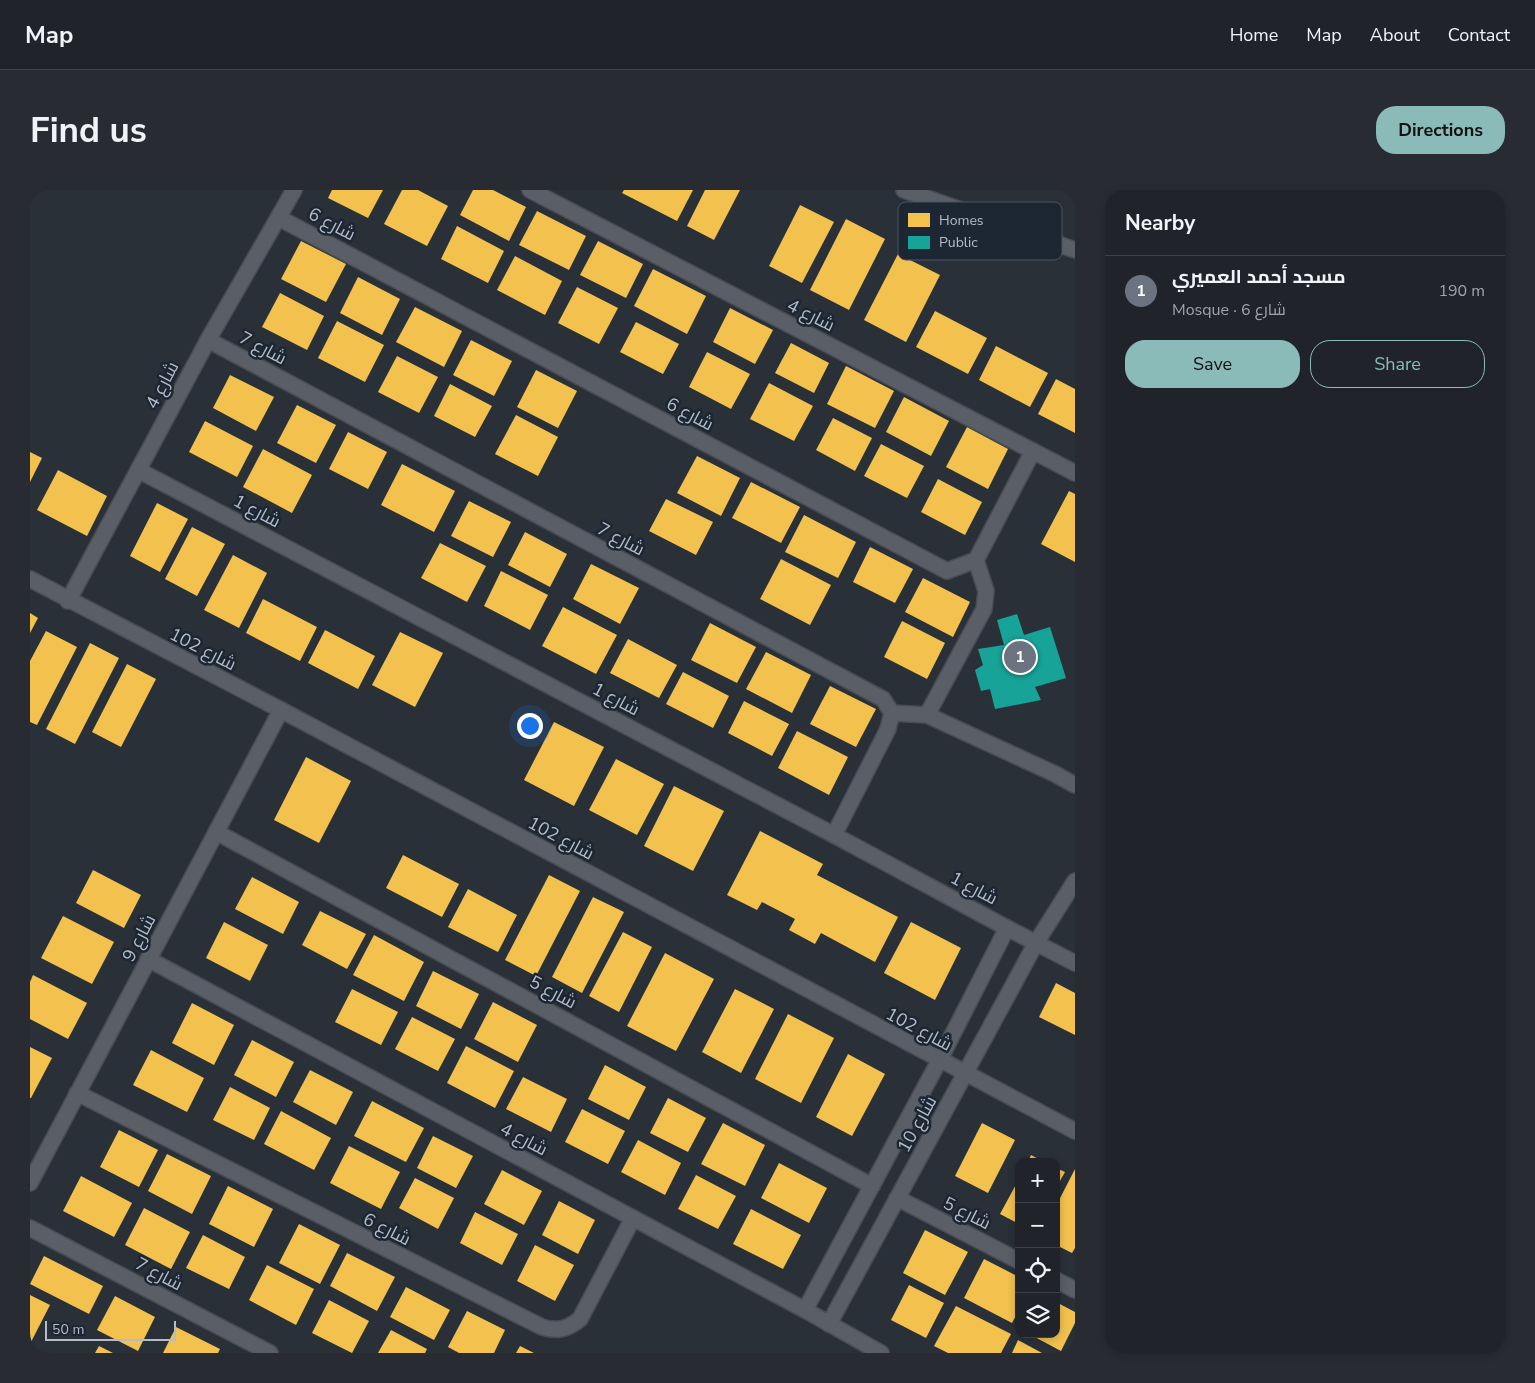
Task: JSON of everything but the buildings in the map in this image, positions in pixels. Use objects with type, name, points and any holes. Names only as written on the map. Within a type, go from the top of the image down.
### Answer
[{"type":"street","name":"شارع 4","points":[[68,600],[208,340],[294,190]]},
{"type":"street","name":"شارع 4","points":[[530,190],[1075,473]]},
{"type":"street","points":[[904,190],[938,202]]},
{"type":"street","name":"شارع 6","points":[[279,218],[947,571],[976,560]]},
{"type":"street","points":[[1062,245],[1075,250]]},
{"type":"street","name":"شارع 7","points":[[208,340],[883,699],[892,713]]},
{"type":"street","points":[[927,715],[984,609],[986,590],[976,560],[1033,451]]},
{"type":"street","name":"شارع 1","points":[[138,470],[1075,963]]},
{"type":"street","name":"شارع 102","points":[[30,579],[281,710],[939,1061],[1075,1131]]},
{"type":"street","name":"شارع 9","points":[[30,1183],[281,710]]},
{"type":"street","points":[[834,835],[888,729],[892,713],[927,715],[1055,774],[1075,786]]},
{"type":"street","name":"شارع 5","points":[[216,832],[872,1186]]},
{"type":"street","name":"شارع 10","points":[[829,1324],[1036,943],[1075,881]]},
{"type":"street","name":"شارع 10","points":[[805,1310],[939,1061],[1007,928]]},
{"type":"street","name":"شارع 4","points":[[148,960],[805,1310],[882,1353]]},
{"type":"street","name":"شارع 6","points":[[77,1094],[550,1330],[566,1328],[580,1319],[633,1218]]},
{"type":"street","name":"شارع 5","points":[[897,1198],[1015,1259]]},
{"type":"street","name":"شارع 7","points":[[30,1228],[270,1353]]},
{"type":"street","points":[[1060,1282],[1075,1290]]},
{"type":"place","name":"مسجد أحمد العميري","points":[[1020,657]]}]
